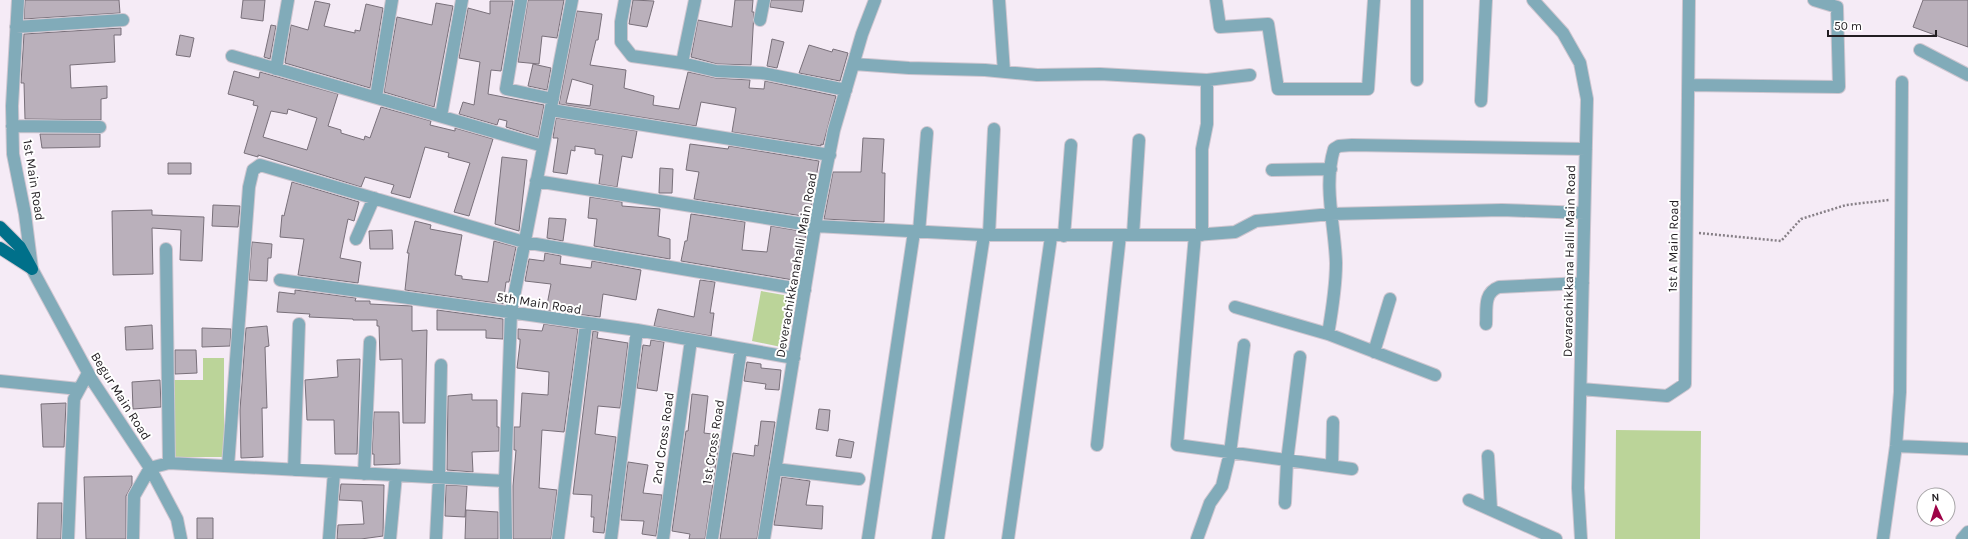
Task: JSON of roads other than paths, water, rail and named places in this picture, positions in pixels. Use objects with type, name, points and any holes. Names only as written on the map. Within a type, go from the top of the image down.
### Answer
[{"type":"main road","points":[[0,227],[20,247],[32,269]]},
{"type":"main road","points":[[0,248],[32,269]]},
{"type":"street","name":"1st Main Road","points":[[18,0],[12,126],[13,154],[25,214],[32,269]]},
{"type":"street","points":[[276,69],[288,0]]},
{"type":"street","points":[[376,97],[392,0]]},
{"type":"street","points":[[441,116],[462,0]]},
{"type":"street","points":[[521,0],[506,89],[552,105],[830,155]]},
{"type":"street","points":[[506,539],[505,481],[511,312],[572,0]]},
{"type":"street","points":[[625,0],[621,22],[621,42],[632,56],[682,63],[716,70],[762,73],[846,90]]},
{"type":"street","points":[[682,63],[695,0]]},
{"type":"street","points":[[760,20],[764,0]]},
{"type":"street","name":"Deverachikkanahalli Main Road","points":[[764,539],[815,226],[846,90],[875,0]]},
{"type":"street","points":[[999,0],[1004,72]]},
{"type":"street","points":[[1216,0],[1220,27],[1268,24],[1278,89],[1368,89],[1374,0]]},
{"type":"street","points":[[1417,0],[1417,80]]},
{"type":"street","points":[[1482,101],[1486,0]]},
{"type":"street","name":"Devarachikkana Halli Main Road","points":[[1533,0],[1563,33],[1580,63],[1586,99],[1578,488],[1581,539]]},
{"type":"street","name":"1st A Main Road","points":[[1581,389],[1667,396],[1685,384],[1689,0]]},
{"type":"street","points":[[1688,85],[1839,87],[1837,7],[1814,0]]},
{"type":"street","points":[[16,27],[123,20]]},
{"type":"street","points":[[1920,50],[1968,75]]},
{"type":"street","points":[[232,56],[543,146]]},
{"type":"street","points":[[854,64],[909,68],[985,70],[1037,76],[1100,74],[1207,80],[1250,75]]},
{"type":"street","points":[[1207,80],[1207,124],[1202,149],[1198,235],[1177,445],[1230,454],[1352,469]]},
{"type":"street","points":[[1883,539],[1896,446],[1900,392],[1902,82]]},
{"type":"street","points":[[12,126],[100,127]]},
{"type":"street","points":[[938,539],[986,235],[994,129]]},
{"type":"street","points":[[868,539],[917,232],[927,133]]},
{"type":"street","points":[[1133,235],[1139,140]]},
{"type":"street","points":[[1064,236],[1072,145]]},
{"type":"street","points":[[1328,334],[1333,308],[1336,263],[1331,214],[1331,169],[1334,149],[1339,146],[1486,146],[1586,149]]},
{"type":"street","points":[[228,466],[249,187],[254,170],[260,164],[524,242],[805,290]]},
{"type":"street","points":[[1272,170],[1331,169]]},
{"type":"street","points":[[536,180],[815,226],[986,235],[1051,237],[1198,235],[1235,232],[1256,221],[1331,214],[1502,210],[1584,213]]},
{"type":"street","points":[[356,239],[374,198]]},
{"type":"street","points":[[1097,445],[1120,235]]},
{"type":"street","points":[[1008,539],[1051,237]]},
{"type":"street","points":[[166,249],[169,463]]},
{"type":"street","name":"Begur Main Road","points":[[32,269],[88,373],[150,468],[177,519],[181,539]]},
{"type":"street","name":"5th Main Road","points":[[280,280],[637,330],[794,358]]},
{"type":"street","points":[[1486,324],[1488,296],[1494,289],[1499,287],[1583,283]]},
{"type":"street","points":[[1374,352],[1390,299]]},
{"type":"street","points":[[1235,307],[1328,334],[1435,375]]},
{"type":"street","points":[[294,470],[299,324]]},
{"type":"street","points":[[558,539],[586,324]]},
{"type":"street","points":[[610,539],[637,330]]},
{"type":"street","name":"2nd Cross Road","points":[[663,539],[691,340]]},
{"type":"street","points":[[364,474],[370,342]]},
{"type":"street","points":[[1197,539],[1210,503],[1222,486],[1230,454],[1244,345]]},
{"type":"street","name":"1st Cross Road","points":[[712,539],[741,348]]},
{"type":"street","points":[[1285,503],[1287,461],[1300,357]]},
{"type":"street","points":[[436,539],[439,478],[441,365]]},
{"type":"street","points":[[68,539],[74,400],[88,373]]},
{"type":"street","points":[[0,381],[79,389]]},
{"type":"street","points":[[1332,466],[1333,422]]},
{"type":"street","points":[[1896,446],[1968,449]]},
{"type":"street","points":[[1488,456],[1491,509]]},
{"type":"street","points":[[133,539],[134,496],[150,468],[169,463],[505,481]]},
{"type":"street","points":[[775,469],[858,479]]},
{"type":"street","points":[[329,539],[334,472]]},
{"type":"street","points":[[390,539],[396,475]]},
{"type":"street","points":[[1469,500],[1556,539]]},
{"type":"street","points":[[1962,539],[1968,532]]}]
